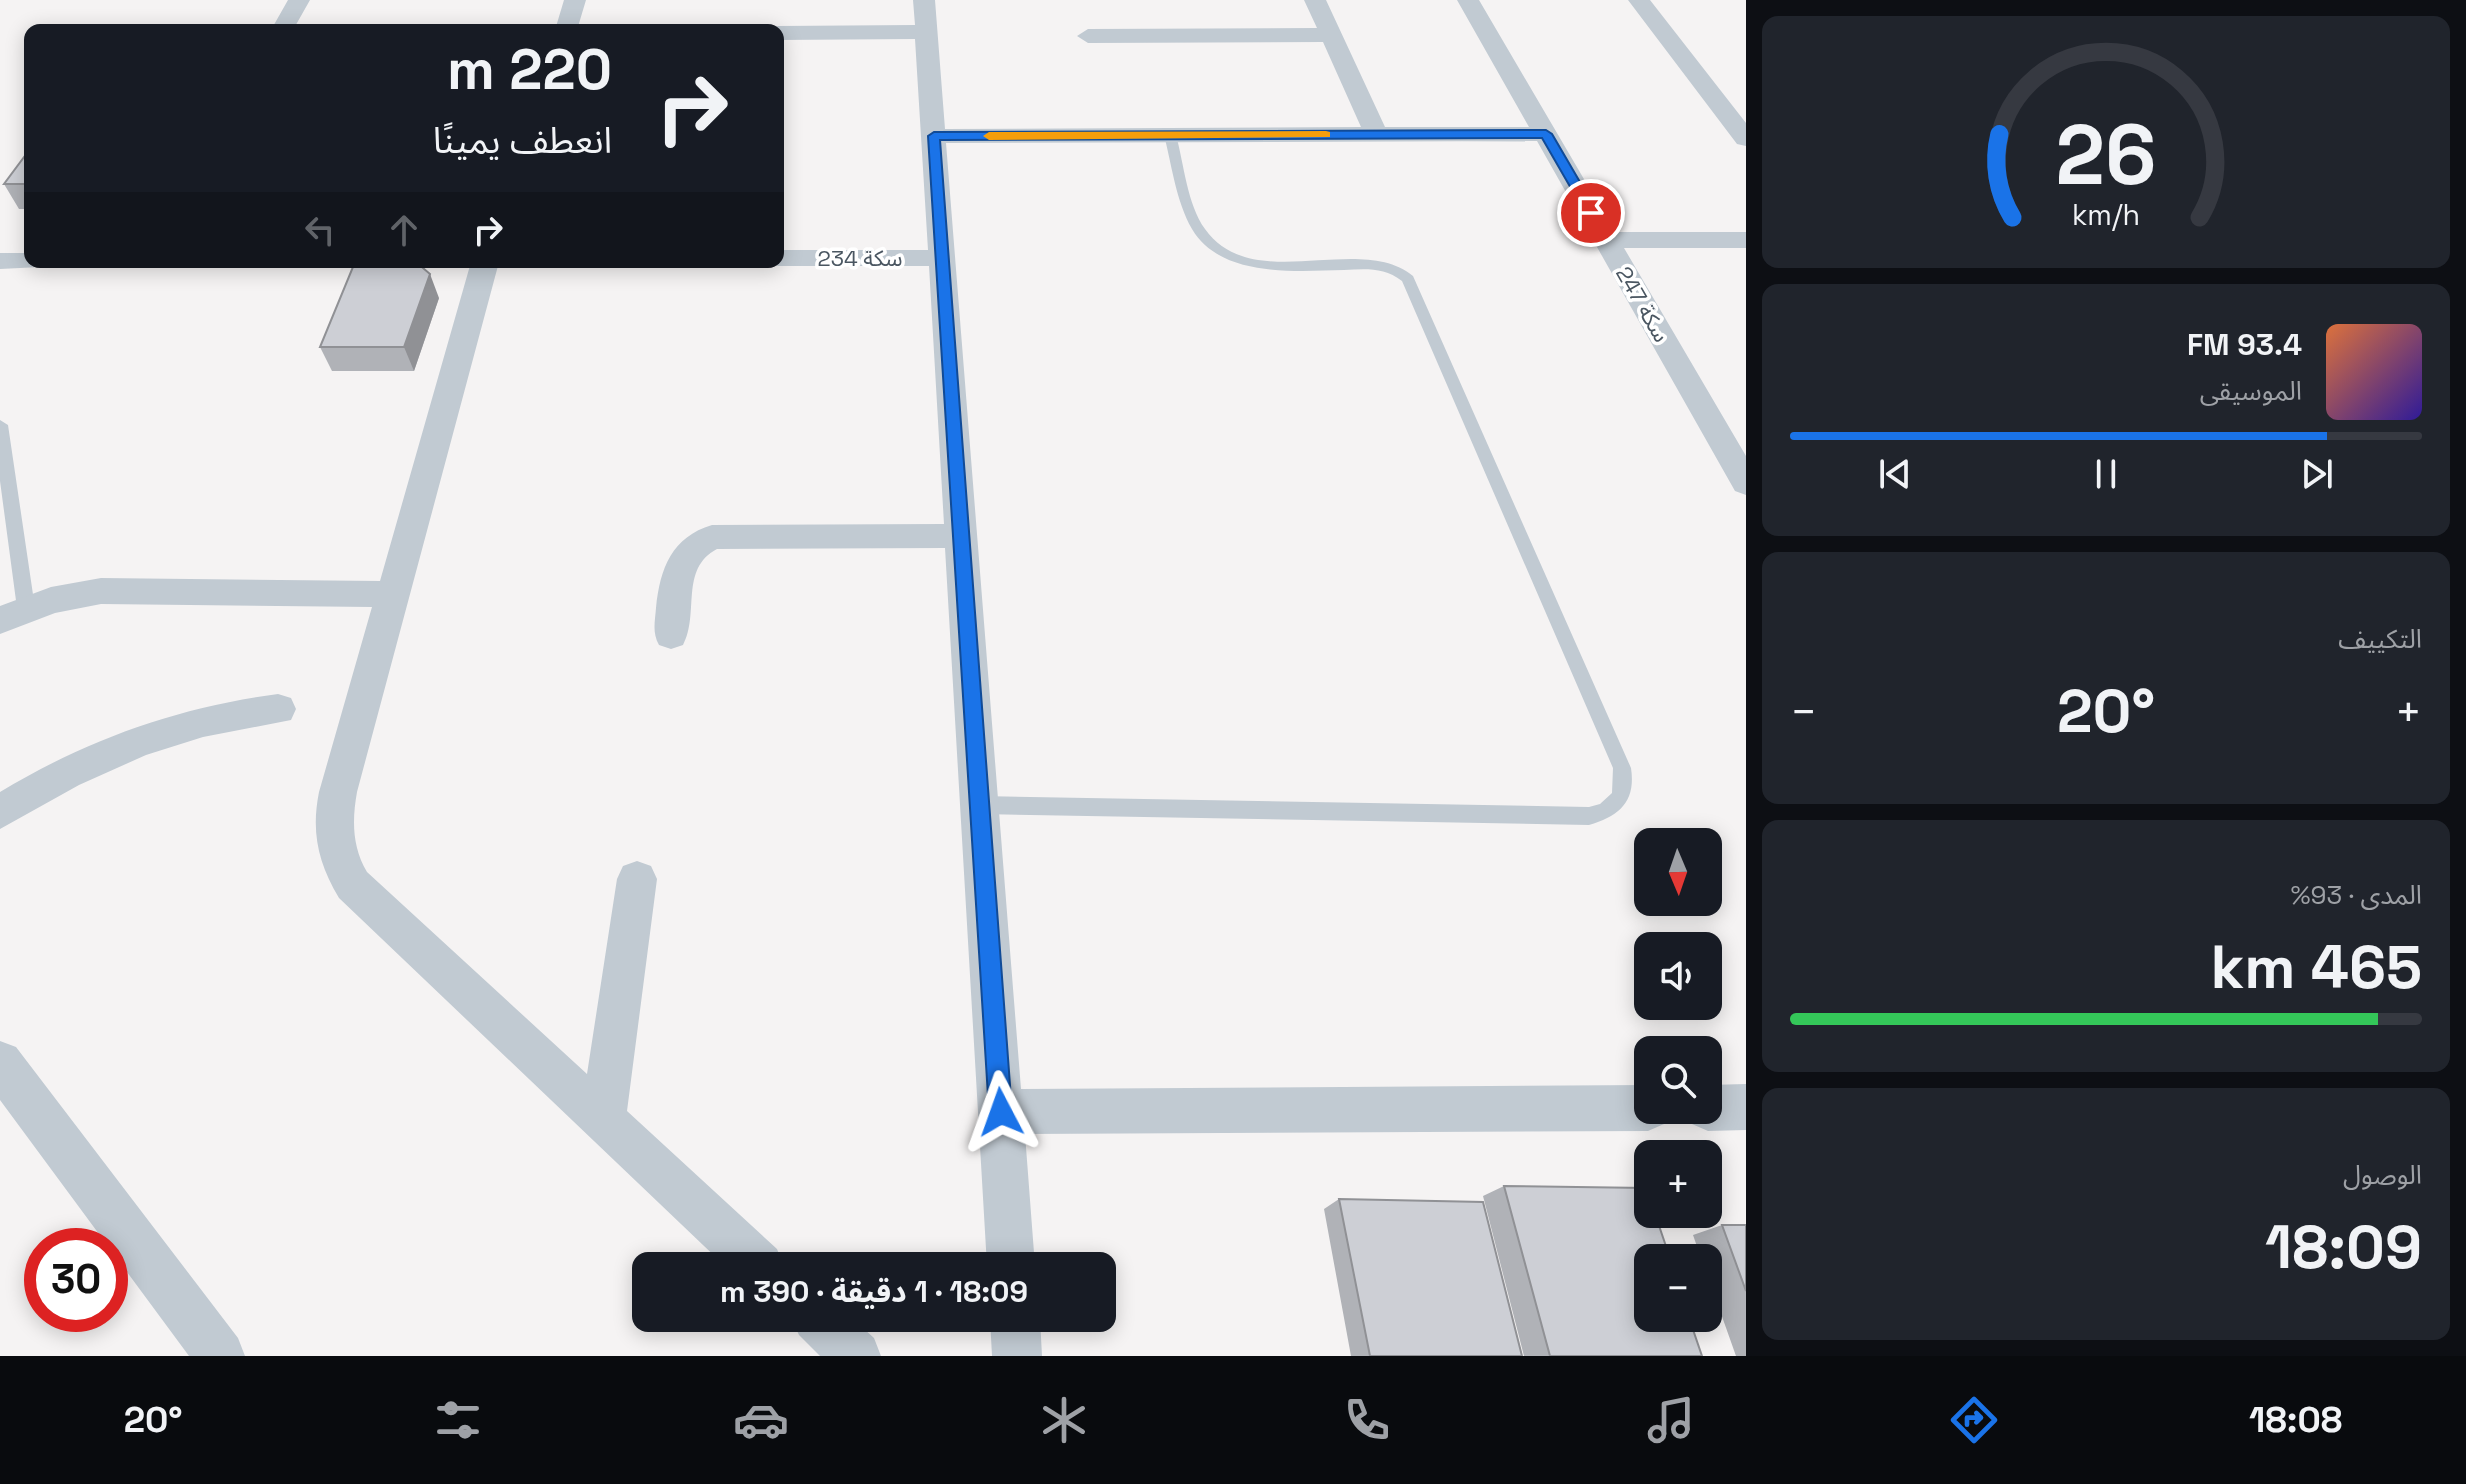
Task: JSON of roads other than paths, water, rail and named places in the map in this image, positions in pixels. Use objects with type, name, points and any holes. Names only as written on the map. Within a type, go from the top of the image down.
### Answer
[{"type":"street","points":[[285,24],[299,0]]},
{"type":"street","points":[[568,24],[575,0]]},
{"type":"street","points":[[1315,0],[1376,134]]},
{"type":"street","name":"سكة 247","points":[[1468,0],[1742,469]]},
{"type":"street","points":[[1639,0],[1746,139]]},
{"type":"street","points":[[784,32],[925,16],[1010,1252]]},
{"type":"street","points":[[1088,36],[1331,35]]},
{"type":"street","points":[[934,136],[1546,134]]},
{"type":"street","points":[[1607,240],[1746,240]]},
{"type":"street","name":"سكة 234","points":[[784,258],[942,258]]},
{"type":"street","points":[[0,261],[24,261]]},
{"type":"street","points":[[483,268],[333,812],[333,832],[342,869],[367,898],[745,1252]]},
{"type":"street","points":[[671,635],[681,560],[687,550],[712,537],[961,536]]},
{"type":"street","points":[[13,614],[64,597],[101,591],[393,594]]},
{"type":"street","points":[[0,812],[76,766],[116,748],[199,720],[278,709]]},
{"type":"street","points":[[603,1119],[637,879]]},
{"type":"street","points":[[0,1063],[220,1356]]},
{"type":"street","points":[[1722,1108],[1746,1107]]},
{"type":"street","points":[[1001,1112],[1634,1108]]},
{"type":"street","points":[[831,1332],[856,1356]]},
{"type":"street","points":[[1016,1332],[1017,1356]]},
{"type":"lane","points":[[980,805],[1589,816],[1615,807],[1622,797],[1625,783],[1622,768],[1408,279],[1397,270],[1381,265],[1268,265],[1224,252],[1198,228],[1170,135]]},
{"type":"lane","points":[[0,425],[13,614]]}]
